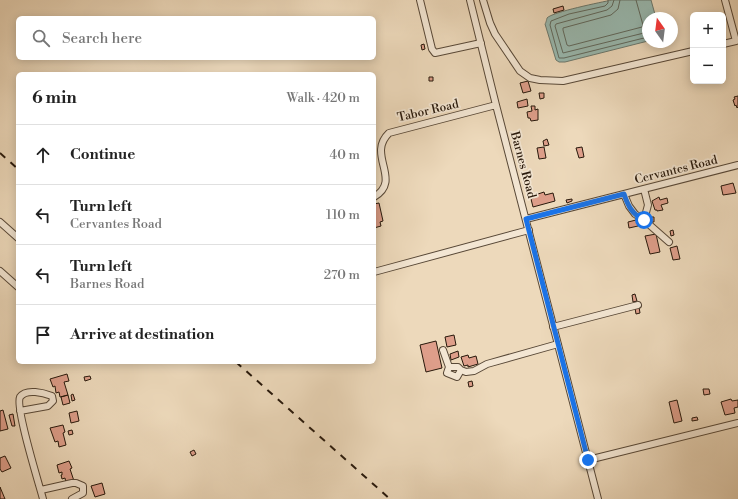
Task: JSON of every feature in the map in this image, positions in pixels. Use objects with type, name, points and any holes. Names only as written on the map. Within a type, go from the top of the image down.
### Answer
[{"type":"street","points":[[420,0],[432,49],[435,53],[481,43]]},
{"type":"street","name":"Barnes Road","points":[[470,0],[598,499]]},
{"type":"street","points":[[483,0],[490,23],[499,40],[520,71],[530,78],[563,81],[690,52]]},
{"type":"street","points":[[725,0],[736,41],[726,43]]},
{"type":"street","name":"Tabor Road","points":[[376,196],[382,191],[385,186],[386,178],[381,148],[382,140],[389,133],[496,105]]},
{"type":"street","name":"Cervantes Road","points":[[526,219],[738,165]]},
{"type":"street","points":[[644,189],[648,205],[644,220]]},
{"type":"street","points":[[624,194],[631,210],[668,242]]},
{"type":"street","points":[[0,222],[16,236]]},
{"type":"street","points":[[376,271],[528,230]]},
{"type":"street","points":[[0,271],[16,285]]},
{"type":"street","points":[[553,327],[638,305]]},
{"type":"street","points":[[443,350],[449,367],[446,373],[457,377],[461,370],[466,372],[474,371],[487,364],[558,344]]},
{"type":"street","points":[[20,411],[48,406],[53,401],[52,396],[32,392],[25,393],[21,396],[19,401],[20,411],[43,499]]},
{"type":"street","points":[[588,460],[738,423]]},
{"type":"street","points":[[41,490],[72,483],[83,486],[83,493],[72,499]]},
{"type":"water","points":[[612,0],[651,0],[654,12],[642,12],[642,43],[565,62],[559,62],[556,60],[545,24],[547,18],[567,10]]},
{"type":"building","points":[[563,6],[564,10],[554,13],[553,9]]},
{"type":"building","points":[[424,44],[425,49],[422,50],[421,45]]},
{"type":"building","points":[[429,77],[433,77],[433,81],[429,81]]},
{"type":"building","points":[[528,81],[531,91],[523,93],[520,83]]},
{"type":"building","points":[[539,93],[544,93],[544,98],[540,99]]},
{"type":"building","points":[[738,96],[737,108],[733,100],[735,99],[734,97]]},
{"type":"building","points":[[527,99],[528,106],[518,108],[517,102]]},
{"type":"building","points":[[531,106],[535,106],[535,110],[538,109],[538,120],[531,121],[530,118],[528,118],[527,112],[532,111]]},
{"type":"building","points":[[547,139],[549,145],[544,146],[543,141]]},
{"type":"building","points":[[544,147],[546,158],[539,159],[537,148]]},
{"type":"building","points":[[582,147],[584,157],[579,158],[576,148]]},
{"type":"building","points":[[733,183],[736,193],[723,195],[721,186]]},
{"type":"building","points":[[544,192],[545,195],[553,193],[555,201],[533,207],[531,199],[535,197],[535,195]]},
{"type":"building","points":[[659,197],[660,200],[667,198],[668,203],[661,205],[663,210],[657,211],[655,210],[652,201]]},
{"type":"building","points":[[572,199],[572,201],[567,203],[566,200]]},
{"type":"building","points":[[379,203],[383,221],[380,222],[381,226],[376,227],[376,204]]},
{"type":"building","points":[[648,217],[654,217],[654,222],[648,222]]},
{"type":"building","points":[[636,220],[638,226],[629,228],[628,222]]},
{"type":"building","points":[[673,230],[674,235],[671,236],[670,231]]},
{"type":"building","points":[[656,234],[660,252],[650,254],[645,236]]},
{"type":"building","points":[[677,246],[680,259],[673,260],[670,248]]},
{"type":"building","points":[[635,294],[637,301],[633,302],[632,295]]},
{"type":"building","points":[[639,307],[640,313],[636,314],[635,308]]},
{"type":"building","points":[[454,335],[456,345],[447,347],[445,337]]},
{"type":"building","points":[[436,341],[442,368],[426,372],[420,345]]},
{"type":"building","points":[[458,351],[459,357],[451,360],[450,354]]},
{"type":"building","points":[[468,355],[469,358],[476,356],[478,364],[468,367],[468,365],[464,366],[461,357]]},
{"type":"building","points":[[67,374],[69,381],[64,382],[68,395],[60,397],[59,392],[56,393],[55,386],[53,387],[50,379]]},
{"type":"building","points":[[90,376],[91,379],[85,381],[84,377]]},
{"type":"building","points":[[472,381],[473,386],[469,387],[468,382]]},
{"type":"building","points":[[703,389],[709,389],[710,394],[704,395]]},
{"type":"building","points":[[73,394],[75,400],[72,401],[71,395]]},
{"type":"building","points":[[68,395],[70,403],[63,405],[61,397]]},
{"type":"building","points":[[731,399],[732,401],[738,400],[738,407],[734,408],[735,413],[725,415],[721,402]]},
{"type":"building","points":[[677,400],[682,421],[674,423],[669,402]]},
{"type":"building","points":[[3,410],[8,429],[0,431],[0,411]]},
{"type":"building","points":[[77,411],[79,421],[71,423],[69,413]]},
{"type":"building","points":[[13,414],[15,426],[12,426],[9,415]]},
{"type":"building","points":[[697,417],[698,420],[692,421],[692,418]]},
{"type":"building","points":[[63,425],[66,445],[59,447],[58,441],[55,442],[50,428]]},
{"type":"building","points":[[72,430],[73,434],[69,435],[68,431]]},
{"type":"building","points":[[194,450],[196,454],[192,456],[190,452]]},
{"type":"building","points":[[5,456],[11,468],[2,472],[0,469],[0,458]]},
{"type":"building","points":[[69,461],[72,468],[70,469],[74,481],[66,483],[65,478],[62,479],[62,472],[59,473],[57,465]]},
{"type":"building","points":[[102,483],[105,494],[95,497],[91,486]]},
{"type":"building","points":[[0,487],[5,499],[0,499]]},
{"type":"railway","points":[[0,153],[16,167]]},
{"type":"railway","points":[[238,364],[390,499]]},
{"type":"route","points":[[588,460],[526,219],[624,194],[631,210],[644,220]]}]
